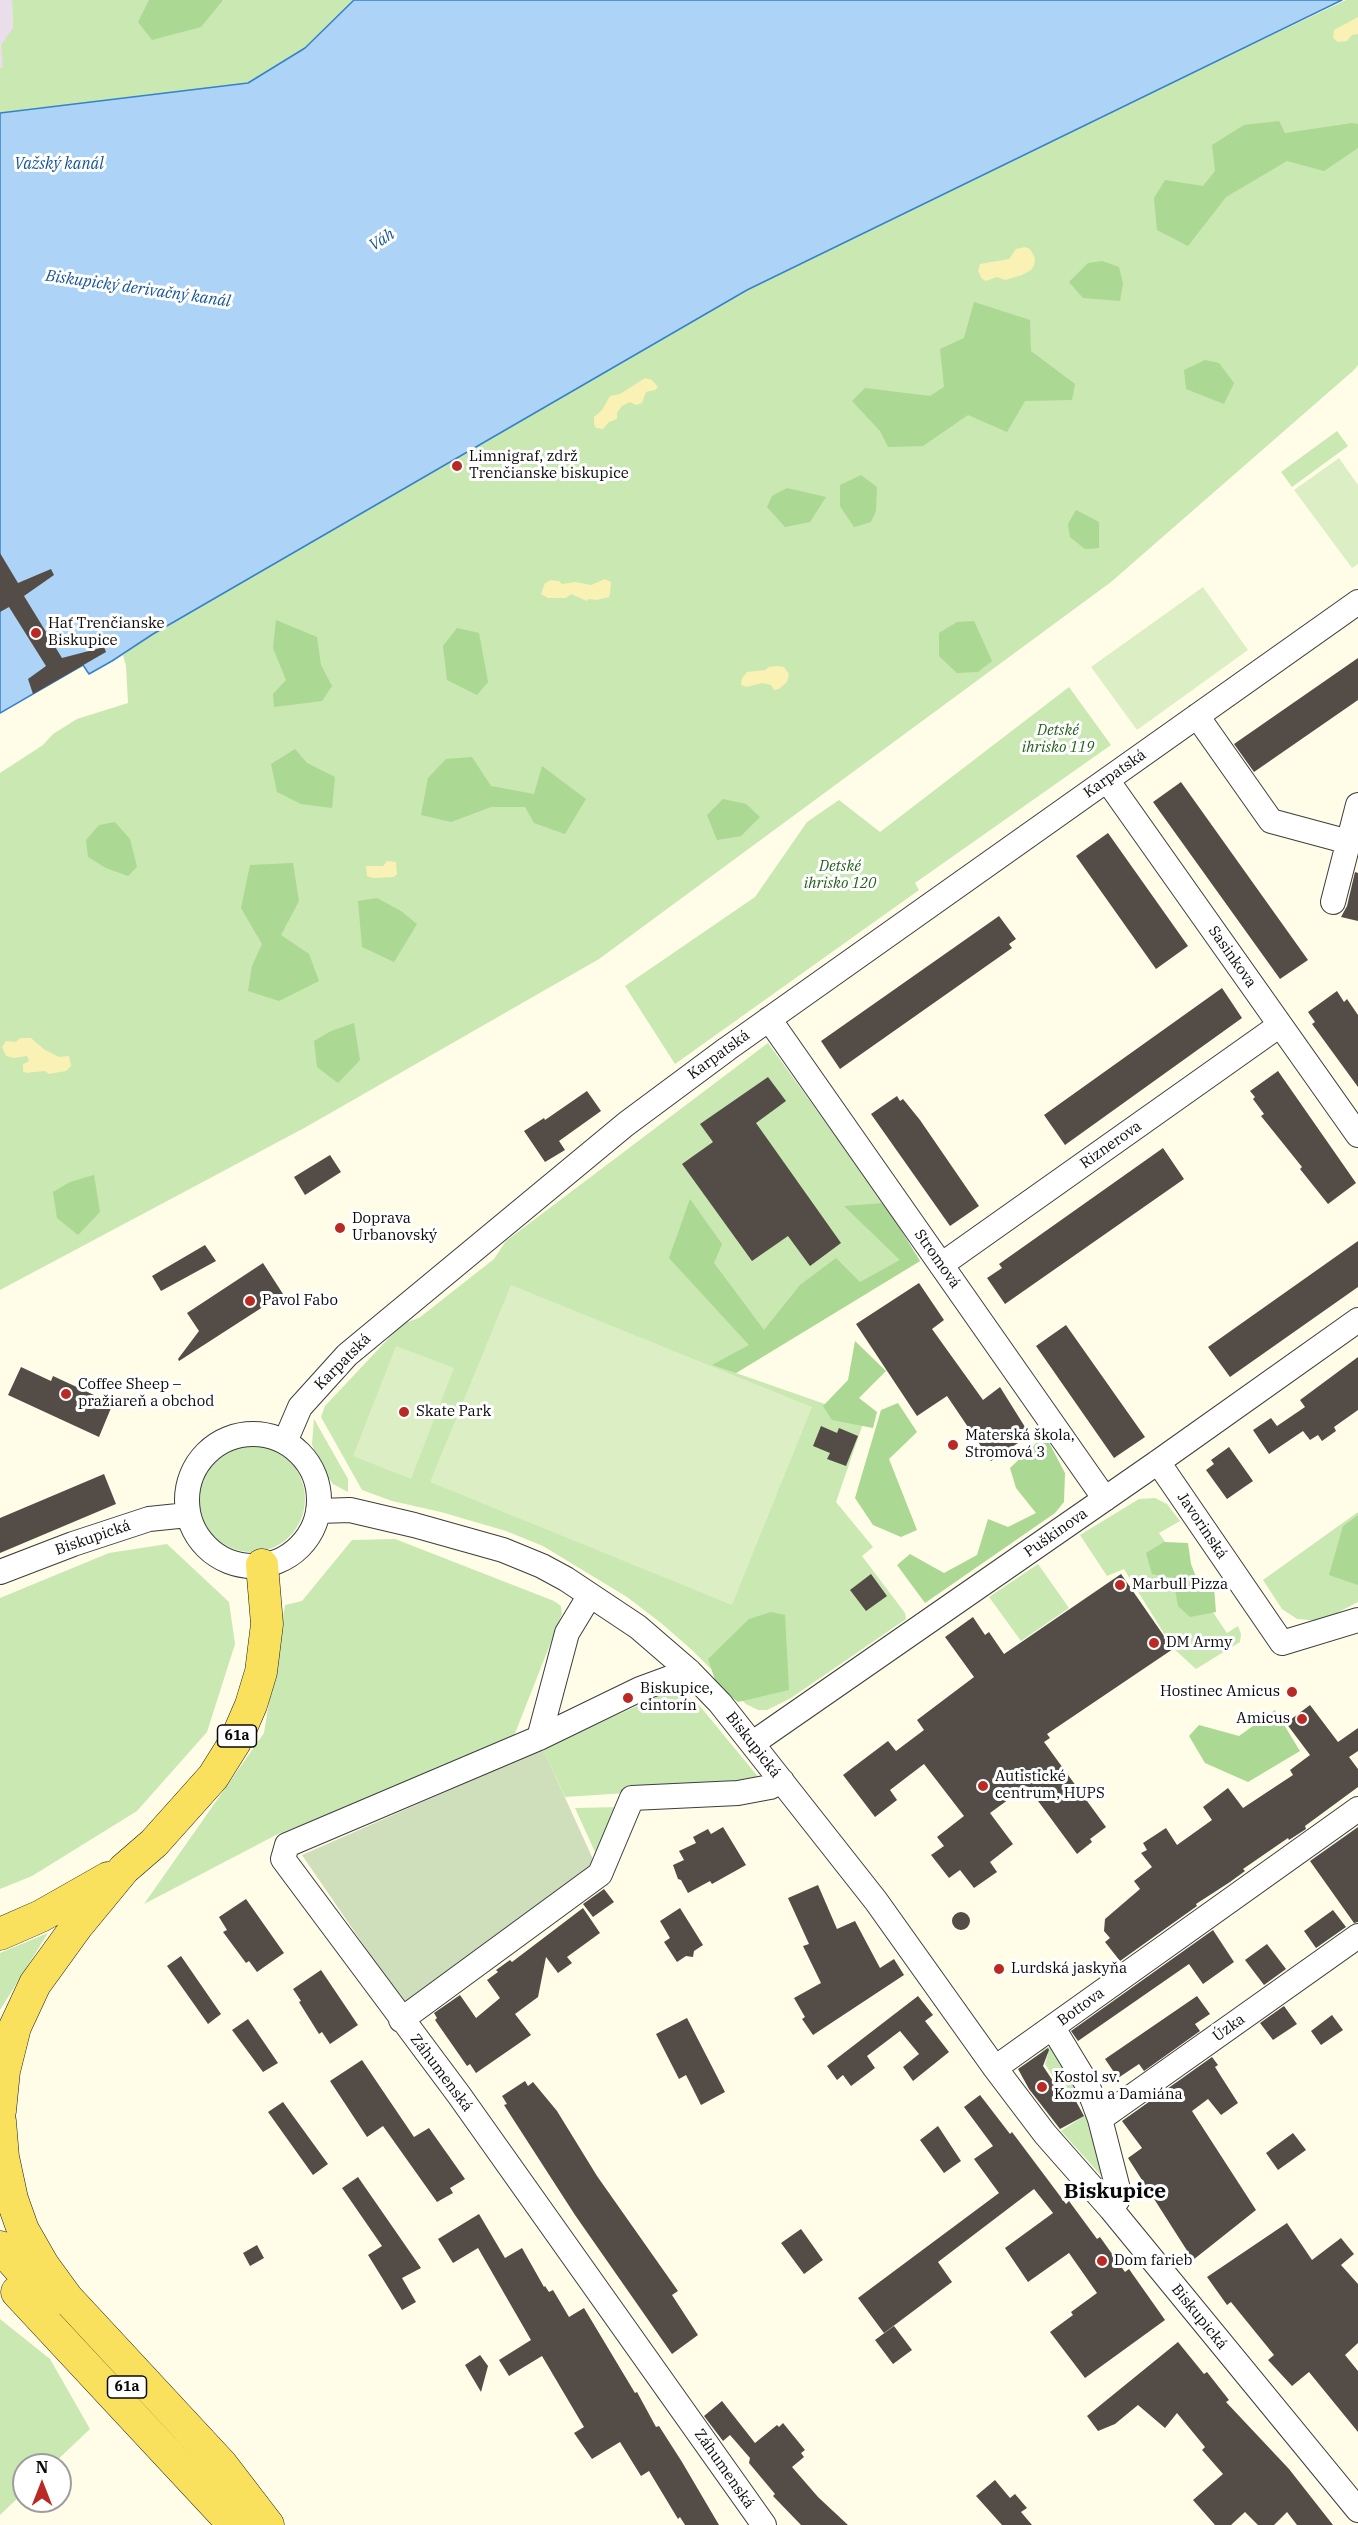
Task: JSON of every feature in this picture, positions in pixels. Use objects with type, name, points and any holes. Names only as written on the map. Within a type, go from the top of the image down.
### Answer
[{"type":"main road","name":"61a","points":[[0,2111],[4,2071],[15,2027],[35,1984],[77,1926],[124,1869],[154,1843],[213,1777],[235,1742],[251,1705],[261,1672],[267,1624],[262,1565]]},
{"type":"main road","name":"61a","points":[[0,1934],[42,1916],[124,1869]]},
{"type":"main road","name":"61a","points":[[0,2121],[3,2157],[12,2199],[12,2238],[76,2332],[256,2525]]},
{"type":"main road","points":[[12,2238],[43,2265],[67,2298],[222,2465],[268,2525]]},
{"type":"main road","points":[[0,2274],[234,2525]]},
{"type":"street","name":"Karpatská","points":[[285,1442],[300,1407],[347,1355],[626,1124],[769,1019],[1358,602]]},
{"type":"street","points":[[1197,716],[1271,821],[1349,842]]},
{"type":"street","name":"Sasinkova","points":[[1107,780],[1358,1135]]},
{"type":"street","points":[[1333,902],[1358,805]]},
{"type":"street","name":"Stromová","points":[[769,1019],[1105,1498]]},
{"type":"street","name":"Riznerova","points":[[941,1265],[1280,1025]]},
{"type":"street","name":"Puškinova","points":[[753,1743],[1358,1320]]},
{"type":"street","points":[[245,1434],[270,1436],[285,1442],[310,1466],[318,1488],[318,1511],[315,1523],[302,1544],[283,1559],[262,1565],[235,1564],[214,1553],[197,1536],[188,1515],[188,1488],[197,1464],[215,1446],[229,1438],[245,1434]]},
{"type":"street","name":"Javorinská","points":[[1158,1462],[1282,1643],[1358,1620]]},
{"type":"street","name":"Biskupická","points":[[318,1511],[350,1510],[459,1536],[542,1566],[638,1627],[689,1671],[720,1703],[753,1743],[876,1901],[995,2068],[1046,2134],[1111,2209],[1358,2510]]},
{"type":"street","name":"Biskupická","points":[[0,1572],[73,1544],[149,1519],[188,1515]]},
{"type":"street","points":[[539,1738],[567,1633],[590,1595]]},
{"type":"street","name":"Záhumenská","points":[[689,1671],[640,1689],[539,1738],[287,1845],[283,1859],[459,2095],[764,2525]]},
{"type":"street","points":[[401,2020],[600,1874],[632,1798],[738,1793],[770,1787],[782,1781]]},
{"type":"street","name":"Bottova","points":[[1111,2209],[1118,2199],[1118,2189],[1100,2119],[1087,2084],[1053,2028],[1358,1809]]},
{"type":"street","name":"Úzka","points":[[1100,2119],[1358,1936]]},
{"type":"street","points":[[995,2068],[1053,2028]]},
{"type":"shaded area","points":[[0,0],[12,0],[13,28],[11,112],[0,113]]},
{"type":"green space","points":[[12,0],[354,0],[305,48],[248,83],[0,113],[0,68],[3,67],[1,45],[13,28]]},
{"type":"green space","points":[[149,0],[223,0],[201,27],[152,40],[138,22]]},
{"type":"green space","points":[[1346,0],[1358,0],[1358,365],[1354,370],[1111,582],[599,959],[306,1127],[0,1290],[0,773],[77,719],[128,703],[126,666],[123,655],[153,634],[747,290],[1028,151]]},
{"type":"green space","points":[[1279,121],[1285,133],[1358,124],[1358,148],[1324,171],[1287,161],[1226,197],[1188,246],[1157,230],[1154,198],[1165,180],[1203,186],[1215,171],[1212,145],[1244,125]]},
{"type":"green space","points":[[1102,261],[1119,267],[1123,284],[1120,301],[1083,298],[1069,282],[1088,263]]},
{"type":"green space","points":[[974,302],[1030,320],[1031,351],[1075,384],[1072,400],[1025,401],[1007,432],[968,415],[923,446],[888,447],[880,431],[852,401],[865,388],[930,396],[944,387],[940,349],[964,338]]},
{"type":"green space","points":[[1205,360],[1219,363],[1234,383],[1224,404],[1186,389],[1184,370]]},
{"type":"green space","points":[[1337,431],[1348,446],[1292,487],[1281,472]]},
{"type":"green space","points":[[1339,458],[1358,485],[1358,564],[1352,568],[1294,490]]},
{"type":"green space","points":[[861,475],[877,487],[876,511],[871,522],[854,527],[840,506],[840,485]]},
{"type":"green space","points":[[787,488],[826,497],[810,522],[785,527],[767,507],[772,496]]},
{"type":"green space","points":[[1076,510],[1099,522],[1099,548],[1085,549],[1070,537],[1068,524]]},
{"type":"green space","points":[[1203,587],[1248,650],[1137,730],[1091,667]]},
{"type":"green space","points":[[276,620],[317,637],[321,665],[332,686],[322,701],[274,707],[273,694],[286,680],[273,648]]},
{"type":"green space","points":[[974,621],[992,661],[978,672],[957,673],[939,656],[939,633],[957,622]]},
{"type":"green space","points":[[457,628],[479,633],[488,682],[477,695],[447,680],[443,646]]},
{"type":"green space","name":"Detské ihrisko 120","points":[[1069,687],[1111,745],[915,883],[919,890],[675,1064],[625,986],[755,897],[807,822],[839,800],[880,832]]},
{"type":"green space","points":[[295,749],[307,763],[335,777],[332,808],[301,804],[277,792],[271,764]]},
{"type":"green space","points":[[472,757],[491,786],[534,794],[542,766],[586,799],[565,834],[534,823],[525,807],[491,807],[451,822],[421,815],[428,778],[446,759]]},
{"type":"green space","points":[[723,799],[746,804],[760,817],[741,836],[717,840],[707,815]]},
{"type":"green space","points":[[115,822],[130,839],[137,867],[128,876],[106,868],[88,857],[86,840],[99,825]]},
{"type":"green space","points":[[293,863],[299,901],[281,935],[309,954],[319,981],[279,1001],[248,991],[252,966],[262,944],[241,908],[250,865]]},
{"type":"green space","points":[[377,898],[401,911],[417,924],[394,962],[362,947],[358,901]]},
{"type":"green space","points":[[354,1023],[360,1060],[338,1083],[317,1067],[314,1041],[331,1031]]},
{"type":"green space","points":[[768,1043],[884,1203],[920,1261],[736,1373],[865,1418],[836,1502],[873,1547],[862,1556],[905,1613],[906,1619],[791,1698],[767,1710],[758,1710],[746,1704],[692,1650],[627,1597],[543,1546],[506,1531],[441,1512],[392,1501],[362,1490],[321,1417],[325,1406],[402,1324],[419,1318],[494,1259],[506,1241]]},
{"type":"green space","points":[[94,1175],[100,1212],[78,1235],[57,1218],[53,1192],[70,1182]]},
{"type":"green space","points":[[690,1199],[722,1244],[714,1263],[764,1330],[800,1285],[836,1258],[860,1282],[900,1260],[844,1206],[884,1203],[920,1261],[736,1373],[712,1365],[749,1345],[669,1258]]},
{"type":"green space","points":[[511,1285],[812,1407],[732,1605],[430,1482]]},
{"type":"green space","points":[[855,1341],[886,1371],[859,1398],[877,1412],[873,1428],[832,1420],[823,1406],[848,1380]]},
{"type":"green space","name":"Skate Park","points":[[396,1346],[454,1368],[411,1479],[353,1456]]},
{"type":"green space","points":[[898,1403],[917,1432],[889,1459],[917,1530],[901,1537],[873,1525],[855,1498],[881,1410]]},
{"type":"green space","points":[[314,1419],[348,1479],[348,1492],[333,1484],[319,1465],[312,1444]]},
{"type":"green space","points":[[1045,1435],[1065,1473],[1064,1502],[1055,1513],[925,1603],[897,1565],[910,1554],[944,1573],[977,1555],[988,1519],[1008,1527],[1036,1513],[1016,1488],[1010,1468]]},
{"type":"green space","points":[[252,1446],[272,1450],[290,1461],[301,1479],[305,1499],[301,1519],[290,1537],[272,1548],[252,1552],[232,1548],[214,1537],[203,1519],[199,1499],[203,1479],[214,1461],[232,1450]]},
{"type":"green space","points":[[1155,1498],[1167,1504],[1180,1521],[1159,1533],[1227,1633],[1238,1626],[1241,1634],[1240,1642],[1196,1669],[1173,1648],[1124,1569],[1107,1576],[1080,1535],[1139,1499]]},
{"type":"green space","points":[[1358,1512],[1358,1602],[1321,1621],[1297,1619],[1282,1609],[1263,1580]]},
{"type":"green space","points":[[1358,1515],[1358,1585],[1329,1575],[1343,1526]]},
{"type":"green space","points":[[395,1539],[554,1601],[561,1606],[562,1614],[512,1741],[276,1835],[144,1904],[264,1733],[285,1605],[302,1601],[352,1540]]},
{"type":"green space","points":[[1164,1542],[1188,1543],[1191,1564],[1198,1582],[1214,1587],[1216,1612],[1190,1617],[1178,1606],[1173,1578],[1152,1574],[1146,1553]]},
{"type":"green space","points":[[167,1544],[229,1602],[235,1644],[207,1732],[137,1811],[32,1876],[0,1889],[0,1598],[109,1553]]},
{"type":"green space","points":[[1038,1564],[1069,1608],[1021,1641],[989,1597]]},
{"type":"green space","points":[[771,1612],[785,1615],[789,1690],[738,1702],[717,1686],[708,1659],[749,1619]]},
{"type":"green space","points":[[663,1694],[684,1694],[699,1705],[764,1784],[565,1797],[543,1749]]},
{"type":"green space","points":[[1275,1710],[1300,1751],[1248,1782],[1205,1763],[1189,1736],[1199,1725],[1239,1736]]},
{"type":"green space","points":[[543,1749],[597,1868],[406,2007],[302,1855]]},
{"type":"green space","points":[[622,1807],[600,1863],[575,1808]]},
{"type":"green space","points":[[48,1933],[0,2010],[0,1953]]},
{"type":"green space","points":[[1050,2047],[1092,2112],[1116,2192],[1061,2131],[1087,2114],[1074,2094],[1066,2096],[1045,2064],[1048,2054],[1036,2049]]},
{"type":"green space","points":[[0,2319],[50,2359],[90,2429],[65,2453],[12,2453],[12,2504],[0,2515]]},
{"type":"sand","points":[[1358,17],[1358,34],[1352,35],[1347,41],[1338,42],[1333,38],[1334,30]]},
{"type":"sand","points":[[1025,247],[1030,249],[1035,258],[1031,270],[1005,280],[997,277],[986,281],[982,279],[978,271],[980,264],[1009,259],[1016,249]]},
{"type":"sand","points":[[645,378],[652,380],[658,387],[646,392],[642,403],[636,405],[630,402],[622,406],[617,413],[617,419],[609,422],[603,429],[596,428],[594,417],[602,410],[610,396],[620,394]]},
{"type":"sand","points":[[605,579],[611,582],[609,597],[597,600],[587,601],[571,594],[566,598],[548,598],[541,594],[545,583],[551,580],[562,584],[576,582],[591,585]]},
{"type":"sand","points":[[777,666],[784,667],[789,674],[787,682],[779,689],[774,690],[771,685],[762,683],[747,687],[741,685],[742,678],[747,672]]},
{"type":"sand","points":[[387,861],[396,862],[397,874],[394,877],[367,876],[366,866],[383,866]]},
{"type":"sand","points":[[20,1038],[31,1038],[45,1050],[59,1057],[69,1056],[71,1066],[66,1071],[49,1074],[45,1071],[26,1073],[23,1071],[23,1064],[29,1061],[27,1056],[14,1058],[6,1056],[2,1047],[6,1041],[16,1042]]},
{"type":"water","points":[[354,0],[1342,0],[747,290],[153,634],[112,661],[89,674],[83,665],[0,713],[0,113],[248,83],[305,48]]},
{"type":"building","name":"Hať Trenčianske Biskupice","points":[[0,553],[18,583],[51,569],[54,575],[24,596],[62,658],[104,647],[106,652],[33,694],[28,679],[46,666],[9,607],[0,612]]},
{"type":"building","points":[[1358,658],[1358,700],[1254,772],[1234,744]]},
{"type":"building","points":[[1181,782],[1308,960],[1280,979],[1153,802]]},
{"type":"building","points":[[1108,833],[1188,946],[1156,969],[1076,856]]},
{"type":"building","points":[[1355,872],[1358,873],[1358,921],[1341,917],[1347,906]]},
{"type":"building","points":[[999,916],[1016,939],[1009,944],[1012,948],[840,1069],[821,1041]]},
{"type":"building","points":[[1222,988],[1242,1018],[1065,1145],[1044,1115]]},
{"type":"building","points":[[1337,991],[1344,1002],[1347,999],[1358,1015],[1358,1087],[1312,1024],[1315,1022],[1308,1012]]},
{"type":"building","points":[[1278,1071],[1356,1183],[1328,1204],[1261,1116],[1264,1114],[1253,1099],[1255,1097],[1250,1091]]},
{"type":"building","points":[[768,1077],[786,1101],[756,1123],[841,1243],[810,1266],[788,1236],[752,1261],[682,1164],[713,1142],[700,1124]]},
{"type":"building","points":[[587,1091],[601,1111],[559,1141],[565,1150],[545,1162],[524,1131],[544,1118],[545,1120]]},
{"type":"building","points":[[897,1096],[900,1101],[903,1099],[920,1120],[979,1206],[950,1226],[871,1114]]},
{"type":"building","points":[[1163,1148],[1184,1179],[1005,1304],[987,1278],[1002,1268],[999,1264]]},
{"type":"building","points":[[330,1155],[341,1172],[305,1195],[294,1177]]},
{"type":"building","points":[[1358,1241],[1358,1287],[1230,1377],[1208,1347]]},
{"type":"building","points":[[205,1245],[216,1261],[161,1291],[152,1276]]},
{"type":"building","points":[[263,1263],[283,1294],[179,1361],[178,1359],[199,1331],[187,1313]]},
{"type":"building","points":[[919,1283],[944,1320],[932,1329],[983,1400],[1000,1387],[1030,1435],[991,1461],[947,1396],[917,1416],[856,1324]]},
{"type":"building","points":[[1066,1325],[1145,1437],[1114,1458],[1036,1346]]},
{"type":"building","points":[[1358,1357],[1358,1410],[1334,1427],[1336,1431],[1322,1441],[1318,1435],[1310,1440],[1303,1431],[1269,1454],[1253,1430],[1271,1418],[1277,1426],[1305,1407],[1300,1400]]},
{"type":"building","points":[[21,1367],[51,1381],[53,1376],[94,1395],[92,1400],[111,1408],[99,1437],[8,1395]]},
{"type":"building","points":[[821,1426],[837,1433],[839,1428],[858,1436],[846,1466],[827,1459],[830,1453],[813,1446]]},
{"type":"building","points":[[1229,1447],[1253,1481],[1227,1499],[1206,1470],[1214,1464],[1211,1460]]},
{"type":"building","points":[[104,1474],[116,1504],[0,1553],[0,1518]]},
{"type":"building","points":[[871,1574],[887,1596],[866,1611],[850,1590]]},
{"type":"building","points":[[1121,1574],[1173,1649],[1047,1734],[1050,1738],[1044,1742],[1106,1827],[1090,1839],[1092,1842],[1077,1854],[1027,1786],[990,1813],[1013,1844],[990,1862],[997,1872],[974,1888],[960,1870],[949,1878],[931,1855],[944,1846],[937,1837],[964,1816],[924,1764],[890,1790],[897,1800],[875,1817],[843,1775],[888,1741],[896,1751],[924,1730],[917,1720],[974,1677],[945,1637],[973,1617],[985,1635],[989,1632],[1004,1654]]},
{"type":"building","points":[[1310,1705],[1338,1742],[1358,1728],[1358,1751],[1349,1757],[1358,1769],[1358,1787],[1305,1826],[1306,1829],[1289,1840],[1288,1838],[1243,1869],[1245,1871],[1196,1904],[1197,1906],[1120,1961],[1105,1942],[1110,1938],[1104,1931],[1105,1919],[1140,1889],[1134,1881],[1152,1867],[1141,1853],[1147,1850],[1143,1843],[1166,1828],[1177,1845],[1212,1820],[1203,1807],[1228,1788],[1243,1808],[1293,1775],[1290,1770],[1310,1755],[1286,1723]]},
{"type":"building","points":[[723,1827],[746,1865],[712,1884],[710,1881],[688,1893],[681,1880],[678,1879],[673,1865],[684,1860],[679,1851],[696,1843],[693,1837],[708,1829],[711,1834]]},
{"type":"building","points":[[1358,1827],[1358,1922],[1354,1923],[1310,1861]]},
{"type":"building","points":[[818,1885],[837,1929],[855,1921],[880,1968],[894,1959],[904,1975],[813,2035],[802,2019],[805,2017],[794,1998],[821,1983],[803,1946],[809,1944],[788,1898]]},
{"type":"building","points":[[604,1889],[614,1902],[593,1917],[583,1904]]},
{"type":"building","points":[[246,1899],[284,1953],[257,1972],[249,1961],[246,1963],[223,1932],[227,1930],[219,1917]]},
{"type":"building","points":[[583,1908],[600,1933],[567,1957],[572,1963],[558,1973],[546,1957],[538,1997],[515,2014],[531,2035],[476,2073],[470,2064],[467,2066],[435,2020],[437,2018],[434,2013],[460,1995],[476,2018],[500,1998],[487,1980],[498,1972],[496,1970],[510,1960],[512,1962]]},
{"type":"building","points":[[680,1908],[703,1945],[694,1951],[693,1957],[686,1956],[677,1962],[664,1942],[670,1938],[660,1921]]},
{"type":"building","points":[[1333,1910],[1346,1927],[1316,1948],[1304,1931]]},
{"type":"building","points":[[961,1912],[967,1915],[970,1921],[967,1927],[961,1930],[955,1927],[952,1921],[955,1915]]},
{"type":"building","points":[[1213,1930],[1234,1962],[1203,1984],[1189,1964],[1078,2041],[1071,2031]]},
{"type":"building","points":[[1267,1944],[1286,1969],[1264,1985],[1245,1960]]},
{"type":"building","points":[[181,1956],[221,2014],[208,2024],[167,1966]]},
{"type":"building","points":[[321,1970],[358,2025],[330,2044],[322,2032],[319,2034],[293,1989]]},
{"type":"building","points":[[918,1996],[933,2015],[925,2021],[949,2052],[913,2081],[903,2067],[919,2054],[900,2031],[867,2056],[875,2068],[851,2086],[843,2075],[837,2080],[827,2066]]},
{"type":"building","points":[[1197,1996],[1210,2014],[1195,2024],[1200,2031],[1144,2071],[1139,2064],[1118,2078],[1105,2059]]},
{"type":"building","points":[[1284,2006],[1297,2024],[1273,2040],[1260,2023]]},
{"type":"building","points":[[1332,2015],[1343,2030],[1321,2045],[1311,2031]]},
{"type":"building","points":[[687,2018],[725,2092],[701,2105],[686,2075],[679,2079],[656,2034]]},
{"type":"building","points":[[248,2019],[278,2063],[263,2072],[232,2030]]},
{"type":"building","name":"Kostol sv. Kozmu a Damiána","points":[[1048,2048],[1043,2066],[1065,2099],[1072,2094],[1084,2116],[1060,2129],[1029,2089],[1018,2069]]},
{"type":"building","points":[[1212,2057],[1218,2065],[1215,2067],[1238,2103],[1221,2115],[1208,2099],[1192,2111],[1256,2210],[1193,2260],[1128,2158],[1142,2148],[1122,2121]]},
{"type":"building","points":[[362,2060],[414,2137],[429,2128],[465,2179],[450,2188],[453,2193],[437,2202],[383,2126],[367,2137],[330,2081]]},
{"type":"building","points":[[525,2081],[528,2086],[533,2082],[557,2111],[597,2176],[678,2291],[672,2295],[698,2335],[672,2354],[575,2215],[504,2105],[507,2104],[502,2096]]},
{"type":"building","points":[[980,2095],[1010,2134],[1012,2132],[1066,2204],[1069,2201],[1097,2239],[1100,2237],[1125,2272],[1129,2269],[1165,2320],[1085,2378],[1050,2332],[1073,2315],[1071,2312],[1097,2293],[1069,2253],[1028,2282],[1005,2248],[1053,2213],[1034,2189],[938,2262],[952,2282],[884,2333],[858,2298],[999,2193],[974,2159],[993,2146],[964,2107]]},
{"type":"building","points":[[283,2102],[328,2164],[313,2175],[268,2112]]},
{"type":"building","points":[[938,2126],[961,2161],[944,2173],[920,2140]]},
{"type":"building","points":[[1293,2133],[1306,2150],[1278,2170],[1266,2153]]},
{"type":"building","points":[[358,2177],[421,2268],[402,2278],[416,2302],[402,2310],[368,2255],[382,2246],[342,2188]]},
{"type":"building","points":[[479,2214],[505,2258],[522,2248],[544,2287],[549,2292],[553,2290],[569,2317],[584,2308],[635,2393],[637,2392],[656,2427],[659,2426],[682,2462],[719,2525],[685,2525],[680,2517],[678,2519],[649,2471],[641,2476],[620,2442],[592,2459],[574,2433],[584,2427],[542,2356],[509,2376],[499,2360],[531,2340],[478,2248],[453,2263],[438,2239]]},
{"type":"building","points":[[1287,2223],[1312,2260],[1341,2238],[1354,2254],[1341,2265],[1358,2284],[1358,2343],[1345,2355],[1358,2371],[1358,2432],[1309,2372],[1292,2386],[1268,2360],[1274,2355],[1231,2302],[1227,2305],[1207,2277]]},
{"type":"building","points":[[801,2229],[823,2260],[804,2274],[781,2243]]},
{"type":"building","points":[[257,2245],[264,2258],[250,2266],[243,2253]]},
{"type":"building","points":[[894,2326],[912,2350],[893,2364],[875,2340]]},
{"type":"building","points":[[1178,2342],[1204,2374],[1207,2372],[1229,2400],[1226,2402],[1289,2469],[1333,2525],[1297,2525],[1287,2512],[1274,2525],[1258,2525],[1245,2512],[1231,2525],[1215,2525],[1193,2500],[1223,2474],[1202,2450],[1205,2447],[1177,2413],[1165,2428],[1138,2405],[1115,2424],[1098,2431],[1087,2416]]},
{"type":"building","points":[[480,2355],[488,2366],[481,2392],[465,2365]]},
{"type":"building","points":[[722,2401],[755,2443],[777,2425],[779,2427],[783,2423],[805,2450],[801,2453],[804,2457],[792,2467],[818,2497],[848,2525],[801,2525],[773,2496],[775,2494],[749,2463],[750,2458],[730,2435],[723,2441],[704,2416]]},
{"type":"building","points":[[995,2480],[1010,2498],[1015,2494],[1027,2508],[1021,2512],[1032,2525],[1002,2525],[976,2496]]},
{"type":"place","name":"Limnigraf, zdrž Trenčianske biskupice","points":[[457,466]]},
{"type":"place","name":"Hať Trenčianske Biskupice","points":[[36,633]]},
{"type":"place","name":"Doprava Urbanovský","points":[[340,1228]]},
{"type":"place","name":"Pavol Fabo","points":[[250,1301]]},
{"type":"place","name":"Coffee Sheep – pražiareň a obchod","points":[[66,1394]]},
{"type":"place","name":"Skate Park","points":[[404,1412]]},
{"type":"place","name":"Materská škola, Stromová 3","points":[[953,1445]]},
{"type":"place","name":"Marbull Pizza","points":[[1120,1585]]},
{"type":"place","name":"DM Army","points":[[1154,1643]]},
{"type":"place","name":"Hostinec Amicus","points":[[1292,1692]]},
{"type":"place","name":"Biskupice, cintorín","points":[[628,1698]]},
{"type":"place","name":"Amicus","points":[[1302,1719]]},
{"type":"place","name":"Autistické centrum, HUPS","points":[[983,1786]]},
{"type":"place","name":"Lurdská jaskyňa","points":[[999,1969]]},
{"type":"place","name":"Kostol sv. Kozmu a Damiána","points":[[1042,2087]]},
{"type":"place","name":"Dom farieb","points":[[1102,2261]]},
{"type":"district","name":"Biskupice","points":[[1115,2192]]},
{"type":"water label","name":"Važský kanál","points":[[59,164]]},
{"type":"water label","name":"Váh","points":[[382,240]]},
{"type":"water label","name":"Biskupický derivačný kanál","points":[[138,289]]},
{"type":"park label","name":"Detské ihrisko 119","points":[[1058,740]]}]
